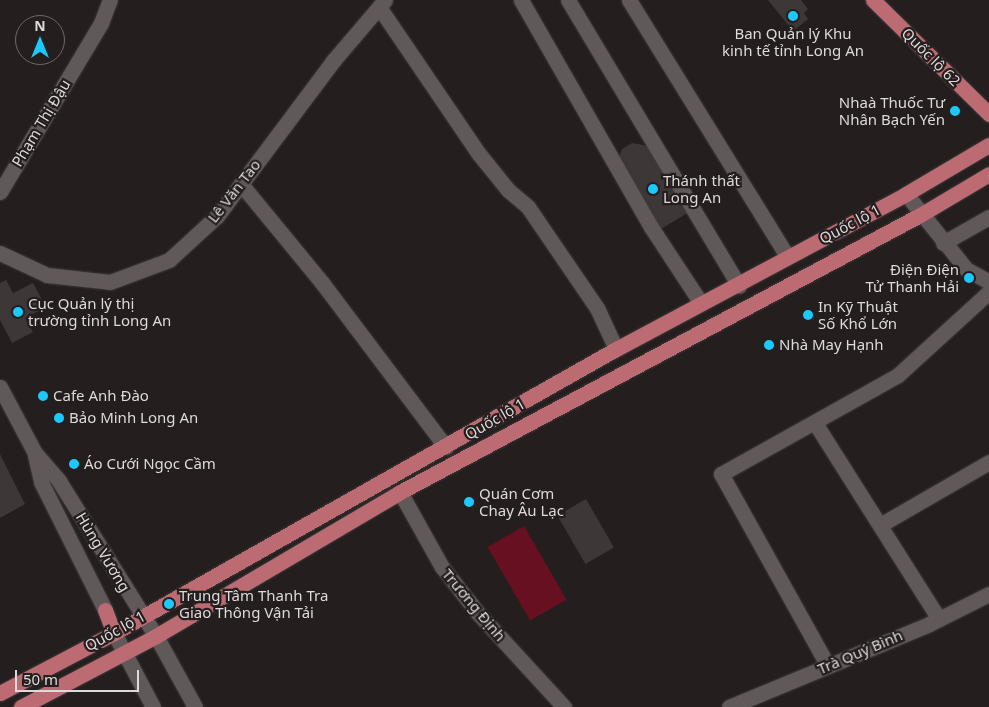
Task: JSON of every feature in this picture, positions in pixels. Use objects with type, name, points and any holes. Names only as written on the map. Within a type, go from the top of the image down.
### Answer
[{"type":"main road","name":"Quốc lộ 62","points":[[873,0],[989,114]]},
{"type":"main road","name":"Quốc lộ 1","points":[[0,693],[114,633],[446,447],[616,349],[701,303],[739,286],[788,257],[906,194],[989,145]]},
{"type":"main road","name":"Quốc lộ 1","points":[[21,707],[156,636],[400,492],[920,215],[989,174]]},
{"type":"main road","name":"Hùng Vương","points":[[105,610],[114,633]]},
{"type":"street","name":"Phạm Thị Đậu","points":[[0,192],[101,23],[110,0]]},
{"type":"street","points":[[521,0],[651,227],[701,303]]},
{"type":"street","points":[[568,0],[739,286]]},
{"type":"street","points":[[629,0],[788,257]]},
{"type":"street","points":[[382,4],[479,154],[533,215],[597,308],[616,349]]},
{"type":"street","name":"Lê Văn Tao","points":[[0,253],[47,275],[110,282],[170,260],[217,216],[333,61],[382,4]]},
{"type":"street","points":[[241,184],[323,284],[446,447]]},
{"type":"street","points":[[906,194],[920,215],[966,270],[989,282]]},
{"type":"street","points":[[943,243],[989,217]]},
{"type":"street","points":[[828,666],[721,474],[815,424],[898,375],[989,292]]},
{"type":"street","name":"Hùng Vương","points":[[0,387],[35,453],[60,480],[156,636],[194,707]]},
{"type":"street","points":[[815,424],[939,619]]},
{"type":"street","name":"Hùng Vương","points":[[35,453],[41,482],[105,610]]},
{"type":"street","points":[[880,525],[989,462]]},
{"type":"street","name":"Trương Định","points":[[400,492],[442,567],[477,612],[564,707]]},
{"type":"street","name":"Trà Quý Bình","points":[[729,707],[939,619],[989,594]]},
{"type":"street","name":"Hùng Vương","points":[[114,633],[153,707]]},
{"type":"shaded area","points":[[524,526],[566,600],[530,621],[488,547]]},
{"type":"building","name":"Ban Quản lý Khu kinh tế tỉnh Long An","points":[[768,0],[801,0],[808,9],[804,13],[808,19],[793,31]]},
{"type":"building","name":"Thánh thất Long An","points":[[632,143],[649,146],[689,212],[656,232],[616,165],[622,149]]},
{"type":"building","name":"Cục Quản lý thị trường tỉnh Long An","points":[[6,280],[13,293],[33,283],[46,307],[25,318],[33,332],[12,343],[0,320],[0,283]]},
{"type":"building","points":[[0,454],[25,504],[0,518]]},
{"type":"building","points":[[586,499],[614,547],[585,564],[557,516]]},
{"type":"place","name":"Ban Quản lý Khu kinh tế tỉnh Long An","points":[[793,16]]},
{"type":"place","name":"Nhaà Thuốc Tư Nhân Bạch Yến","points":[[955,111]]},
{"type":"place","name":"Thánh thất Long An","points":[[653,189]]},
{"type":"place","name":"Điện Điện Tử Thanh Hải","points":[[969,278]]},
{"type":"place","name":"Cục Quản lý thị trường tỉnh Long An","points":[[18,312]]},
{"type":"place","name":"In Kỹ Thuật Số Khổ Lớn","points":[[808,315]]},
{"type":"place","name":"Nhà May Hạnh","points":[[769,345]]},
{"type":"place","name":"Cafe Anh Đào","points":[[43,396]]},
{"type":"place","name":"Bảo Minh Long An","points":[[59,418]]},
{"type":"place","name":"Áo Cưới Ngọc Cầm","points":[[74,464]]},
{"type":"place","name":"Quán Cơm Chay Âu Lạc","points":[[469,502]]},
{"type":"place","name":"Trung Tâm Thanh Tra Giao Thông Vận Tải","points":[[169,604]]}]
